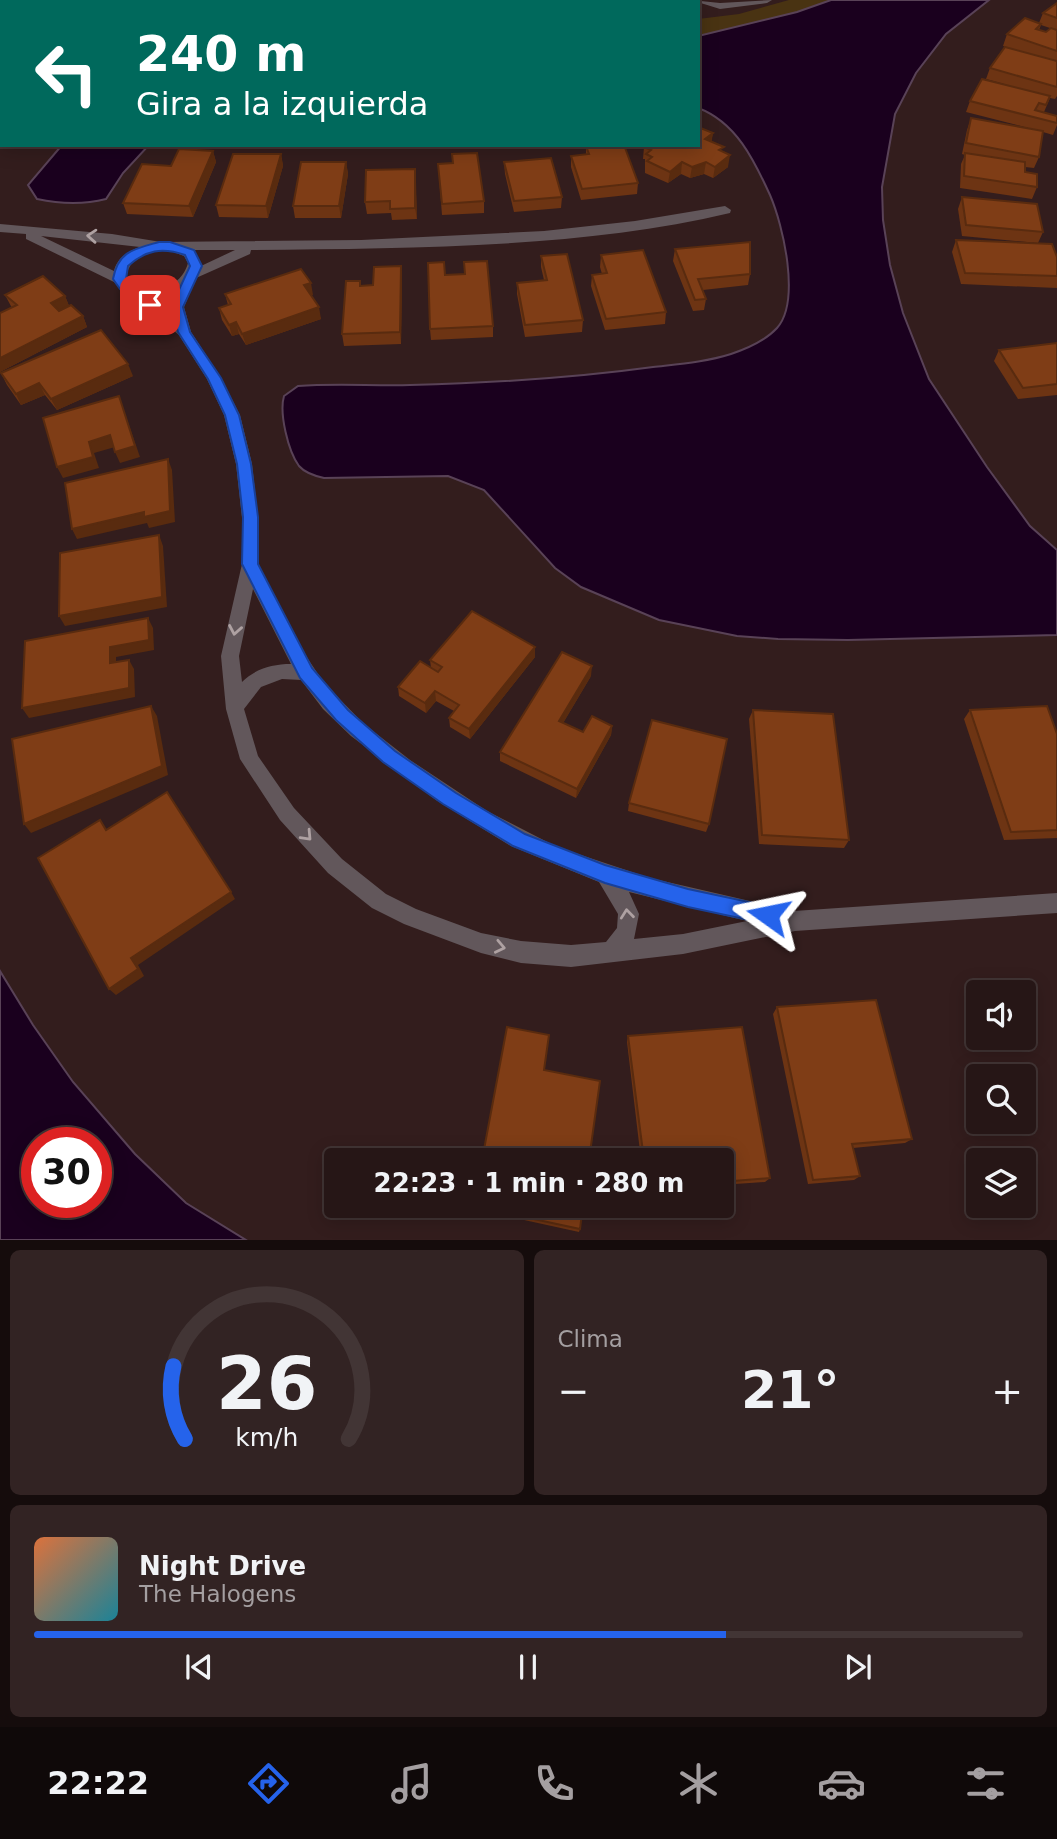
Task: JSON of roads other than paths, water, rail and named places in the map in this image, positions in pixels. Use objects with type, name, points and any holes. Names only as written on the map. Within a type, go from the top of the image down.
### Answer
[{"type":"street","points":[[700,9],[767,0]]},
{"type":"street","points":[[700,1],[720,6]]},
{"type":"street","points":[[119,279],[122,264],[128,258],[137,252],[165,246],[255,248],[475,241],[635,227],[725,210]]},
{"type":"street","points":[[0,228],[112,238],[181,248],[195,259],[177,307],[184,332],[214,378],[232,415],[244,464],[250,517],[250,564],[230,656],[235,709],[250,759],[287,814],[335,866],[379,901],[411,917],[481,943],[522,952],[571,956],[683,944],[795,921],[980,906],[1057,903]]},
{"type":"street","points":[[22,232],[119,279],[184,332]]},
{"type":"street","points":[[133,291],[154,294],[177,288],[190,278],[255,248]]},
{"type":"street","points":[[250,564],[306,673],[342,715],[389,757],[449,799],[519,840],[605,874],[688,898],[795,921]]},
{"type":"street","points":[[235,709],[241,694],[250,683],[265,675],[283,670],[306,673]]},
{"type":"street","points":[[605,874],[626,903],[629,926],[625,938],[609,954]]}]
